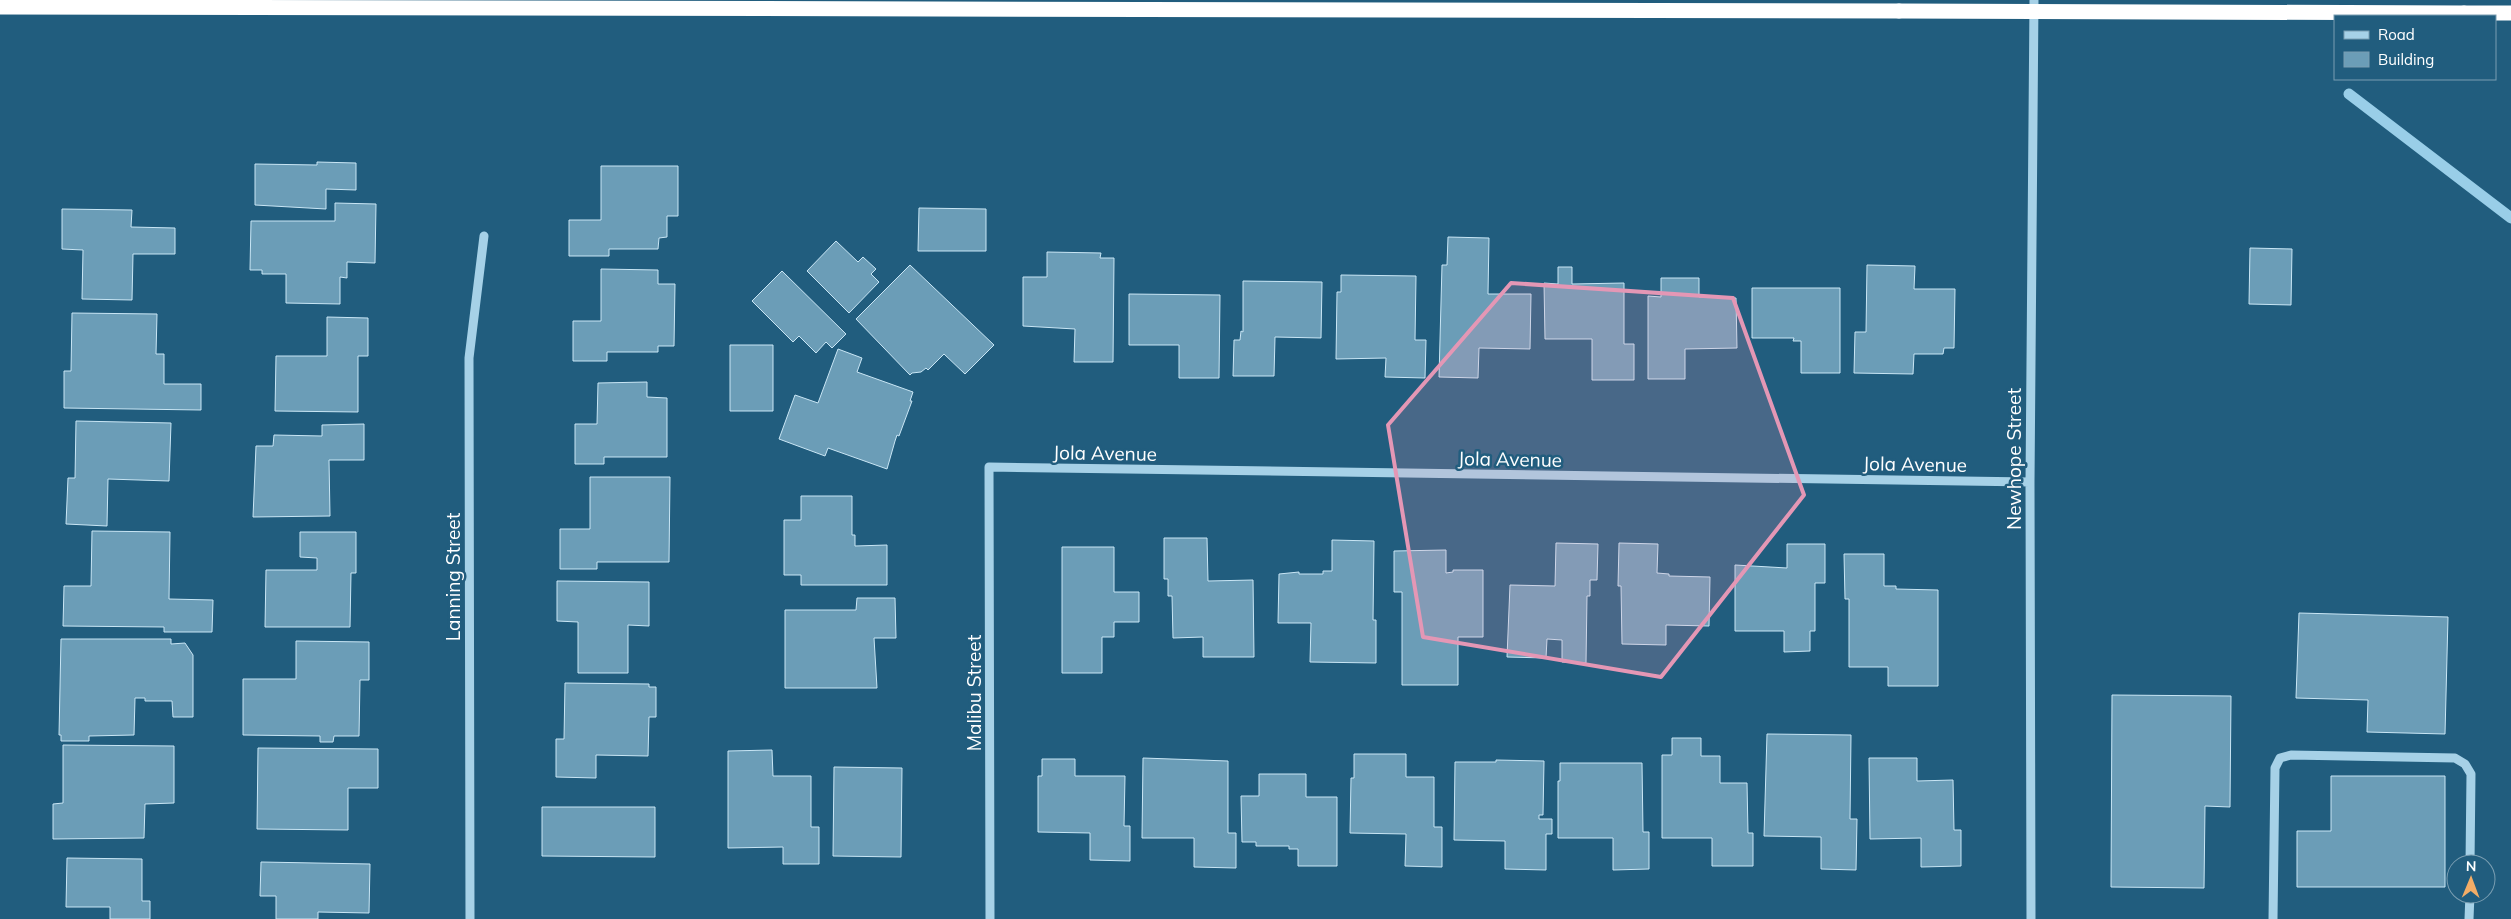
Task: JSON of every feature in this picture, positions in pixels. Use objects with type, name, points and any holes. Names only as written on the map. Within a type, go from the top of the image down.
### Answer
[{"type":"highway","points":[[0,7],[2511,13]]},
{"type":"highway","points":[[0,16],[96,8]]},
{"type":"street","name":"Newhope Street","points":[[2030,919],[2030,482],[2034,0]]},
{"type":"street","name":"Lanning Street","points":[[470,919],[469,358],[484,236]]},
{"type":"street","name":"Jola Avenue","points":[[989,467],[2030,482]]},
{"type":"street","name":"Malibu Street","points":[[989,467],[990,919]]},
{"type":"street","points":[[2272,919],[2275,768],[2280,758],[2291,755],[2455,758],[2465,764],[2471,774],[2470,854]]},
{"type":"street","points":[[2469,919],[2470,904]]},
{"type":"highlighted area","points":[[1511,283],[1733,298],[1804,495],[1661,677],[1423,637],[1388,425]]},
{"type":"building","points":[[317,162],[356,163],[356,190],[326,189],[326,209],[255,205],[255,164],[317,165]]},
{"type":"building","points":[[601,166],[678,166],[678,216],[667,216],[667,237],[659,238],[658,249],[609,249],[609,256],[569,256],[569,220],[601,220]]},
{"type":"building","points":[[335,203],[376,204],[375,263],[347,262],[347,278],[340,277],[340,304],[286,303],[286,274],[262,274],[262,270],[250,270],[251,221],[335,221]]},
{"type":"building","points":[[919,208],[986,209],[986,251],[918,251]]},
{"type":"building","points":[[62,209],[132,210],[131,227],[175,228],[175,254],[133,254],[132,300],[82,299],[83,250],[62,249]]},
{"type":"building","points":[[1448,237],[1489,238],[1488,294],[1531,294],[1530,349],[1479,348],[1478,378],[1439,377],[1442,265],[1447,265]]},
{"type":"building","points":[[836,241],[858,262],[863,257],[876,269],[871,274],[879,282],[849,313],[807,271]]},
{"type":"building","points":[[2250,248],[2292,249],[2291,305],[2249,304]]},
{"type":"building","points":[[1047,252],[1101,253],[1100,258],[1114,258],[1113,362],[1074,362],[1075,329],[1023,326],[1023,277],[1047,277]]},
{"type":"building","points":[[910,265],[994,345],[965,374],[944,354],[928,370],[926,368],[921,372],[910,375],[856,319]]},
{"type":"building","points":[[1867,265],[1915,266],[1914,289],[1955,289],[1954,348],[1944,348],[1943,354],[1914,354],[1913,374],[1854,373],[1855,332],[1866,332]]},
{"type":"building","points":[[1558,267],[1572,267],[1572,284],[1624,283],[1624,344],[1634,344],[1634,380],[1592,380],[1592,339],[1545,339],[1544,283],[1558,284]]},
{"type":"building","points":[[601,269],[658,270],[658,284],[675,284],[674,346],[658,346],[658,352],[607,352],[607,361],[573,361],[573,321],[601,321]]},
{"type":"building","points":[[782,271],[846,334],[832,348],[826,342],[816,353],[799,336],[793,342],[752,301]]},
{"type":"building","points":[[1341,275],[1416,276],[1415,340],[1426,340],[1425,378],[1385,377],[1386,358],[1336,359],[1337,292],[1341,292]]},
{"type":"building","points":[[1661,278],[1699,278],[1699,297],[1736,298],[1737,348],[1685,349],[1685,379],[1648,379],[1648,296],[1661,297]]},
{"type":"building","points":[[1243,281],[1322,282],[1321,338],[1275,337],[1274,376],[1233,376],[1234,340],[1240,340],[1241,331],[1243,332]]},
{"type":"building","points":[[1752,288],[1840,288],[1840,373],[1801,373],[1801,341],[1793,341],[1794,338],[1752,338]]},
{"type":"building","points":[[1129,294],[1220,295],[1219,378],[1179,378],[1179,345],[1129,345]]},
{"type":"building","points":[[72,313],[157,314],[156,354],[164,354],[164,384],[201,384],[201,410],[64,408],[64,371],[71,371]]},
{"type":"building","points":[[327,317],[368,318],[368,356],[358,356],[358,412],[275,411],[276,356],[327,356]]},
{"type":"building","points":[[730,345],[773,345],[773,411],[730,411]]},
{"type":"building","points":[[838,349],[862,358],[857,372],[913,392],[910,401],[912,401],[899,436],[897,435],[887,469],[828,448],[825,456],[779,439],[795,395],[818,403]]},
{"type":"building","points":[[647,382],[647,397],[667,398],[667,457],[604,457],[604,464],[575,464],[575,424],[597,424],[598,383]]},
{"type":"building","points":[[76,421],[171,423],[169,481],[108,479],[107,526],[66,524],[68,478],[75,478]]},
{"type":"building","points":[[364,424],[364,460],[329,460],[330,516],[253,517],[256,446],[273,446],[274,435],[322,436],[322,425]]},
{"type":"building","points":[[590,477],[670,477],[669,562],[597,562],[597,569],[560,569],[560,529],[590,529]]},
{"type":"building","points":[[801,496],[852,496],[852,535],[855,535],[855,546],[887,545],[887,585],[801,585],[801,575],[784,575],[784,520],[801,520]]},
{"type":"building","points":[[92,531],[170,532],[169,599],[213,600],[212,632],[164,632],[164,627],[63,626],[64,586],[91,586]]},
{"type":"building","points":[[300,532],[356,532],[356,573],[351,573],[350,627],[265,627],[266,570],[317,570],[317,558],[300,557]]},
{"type":"building","points":[[1164,538],[1207,538],[1208,581],[1253,580],[1254,657],[1203,657],[1203,637],[1173,638],[1172,596],[1168,596],[1168,579],[1164,579]]},
{"type":"building","points":[[1332,540],[1374,541],[1373,620],[1376,620],[1376,663],[1310,662],[1311,623],[1278,623],[1279,574],[1299,572],[1299,574],[1323,574],[1323,571],[1332,571]]},
{"type":"building","points":[[1556,543],[1598,544],[1597,580],[1590,580],[1590,596],[1587,596],[1586,663],[1562,662],[1562,640],[1547,639],[1546,658],[1507,657],[1510,585],[1555,586]]},
{"type":"building","points":[[1619,543],[1658,544],[1657,573],[1669,574],[1669,576],[1710,577],[1709,626],[1666,625],[1666,645],[1622,644],[1621,586],[1618,586]]},
{"type":"building","points":[[1787,544],[1825,544],[1825,583],[1815,583],[1815,631],[1810,631],[1810,651],[1784,652],[1784,631],[1735,631],[1735,565],[1787,568]]},
{"type":"building","points":[[1062,547],[1114,547],[1114,592],[1139,592],[1139,622],[1114,622],[1114,637],[1102,637],[1102,673],[1062,673]]},
{"type":"building","points":[[1446,550],[1446,573],[1453,572],[1453,570],[1483,570],[1483,637],[1458,637],[1458,685],[1402,685],[1402,592],[1394,592],[1394,551]]},
{"type":"building","points":[[1844,554],[1884,554],[1884,586],[1896,586],[1896,589],[1938,590],[1938,686],[1888,686],[1888,667],[1849,667],[1849,599],[1845,599]]},
{"type":"building","points":[[557,581],[649,582],[649,626],[628,625],[628,673],[578,673],[578,622],[557,621]]},
{"type":"building","points":[[857,598],[895,598],[896,638],[874,638],[877,688],[785,688],[785,610],[856,610]]},
{"type":"building","points":[[2299,613],[2448,617],[2445,734],[2367,732],[2368,700],[2296,698]]},
{"type":"building","points":[[61,639],[171,639],[171,644],[185,643],[193,655],[193,717],[173,717],[172,701],[145,701],[145,698],[135,698],[134,735],[89,736],[89,741],[61,741],[61,735],[59,735]]},
{"type":"building","points":[[296,641],[369,642],[369,680],[360,680],[359,736],[334,736],[333,742],[320,742],[320,736],[243,735],[243,679],[296,679]]},
{"type":"building","points":[[565,683],[649,684],[649,687],[656,687],[656,717],[649,717],[648,756],[596,755],[596,778],[556,777],[556,739],[564,739]]},
{"type":"building","points":[[2112,695],[2231,696],[2230,807],[2205,806],[2204,888],[2111,887]]},
{"type":"building","points":[[1767,734],[1851,735],[1850,819],[1857,819],[1856,870],[1821,869],[1821,837],[1764,836]]},
{"type":"building","points":[[1672,738],[1701,738],[1701,756],[1720,756],[1720,783],[1747,783],[1748,833],[1753,833],[1753,866],[1712,866],[1712,838],[1662,838],[1662,755],[1672,755]]},
{"type":"building","points":[[63,745],[174,746],[174,803],[145,804],[144,838],[53,839],[53,804],[63,803]]},
{"type":"building","points":[[258,748],[378,749],[378,788],[348,788],[348,830],[257,829]]},
{"type":"building","points":[[772,750],[773,776],[811,776],[811,827],[819,827],[819,864],[783,864],[783,847],[728,848],[728,751]]},
{"type":"building","points":[[1354,754],[1406,754],[1406,777],[1434,777],[1434,827],[1442,827],[1442,867],[1405,866],[1406,834],[1350,833],[1351,778],[1354,778]]},
{"type":"building","points":[[1143,758],[1228,761],[1228,833],[1236,833],[1236,868],[1194,867],[1194,838],[1142,838]]},
{"type":"building","points":[[1869,758],[1917,758],[1917,781],[1953,780],[1954,830],[1961,830],[1961,866],[1921,867],[1921,838],[1870,839]]},
{"type":"building","points":[[1042,759],[1075,759],[1075,776],[1125,776],[1124,826],[1130,826],[1130,861],[1090,860],[1090,833],[1038,832],[1038,776],[1042,776]]},
{"type":"building","points":[[1496,760],[1544,761],[1543,815],[1539,815],[1539,819],[1552,819],[1552,834],[1546,834],[1546,870],[1505,869],[1505,841],[1454,840],[1455,762],[1496,762]]},
{"type":"building","points":[[1560,763],[1642,763],[1643,832],[1649,832],[1649,869],[1613,870],[1613,838],[1558,838],[1558,781],[1560,781]]},
{"type":"building","points":[[834,767],[902,768],[901,857],[833,856]]},
{"type":"building","points":[[1259,774],[1306,774],[1306,797],[1337,797],[1337,866],[1298,866],[1298,849],[1289,849],[1289,846],[1256,846],[1256,842],[1242,842],[1241,796],[1259,796]]},
{"type":"building","points":[[2331,776],[2445,776],[2445,887],[2297,887],[2297,831],[2331,831]]},
{"type":"building","points":[[542,807],[655,807],[655,857],[542,856]]},
{"type":"building","points":[[67,858],[142,859],[142,901],[150,901],[150,919],[110,919],[110,907],[66,907]]},
{"type":"building","points":[[261,862],[370,864],[369,913],[318,912],[318,919],[276,919],[276,896],[260,896]]},
{"type":"waterway","points":[[2349,94],[2511,218]]}]
